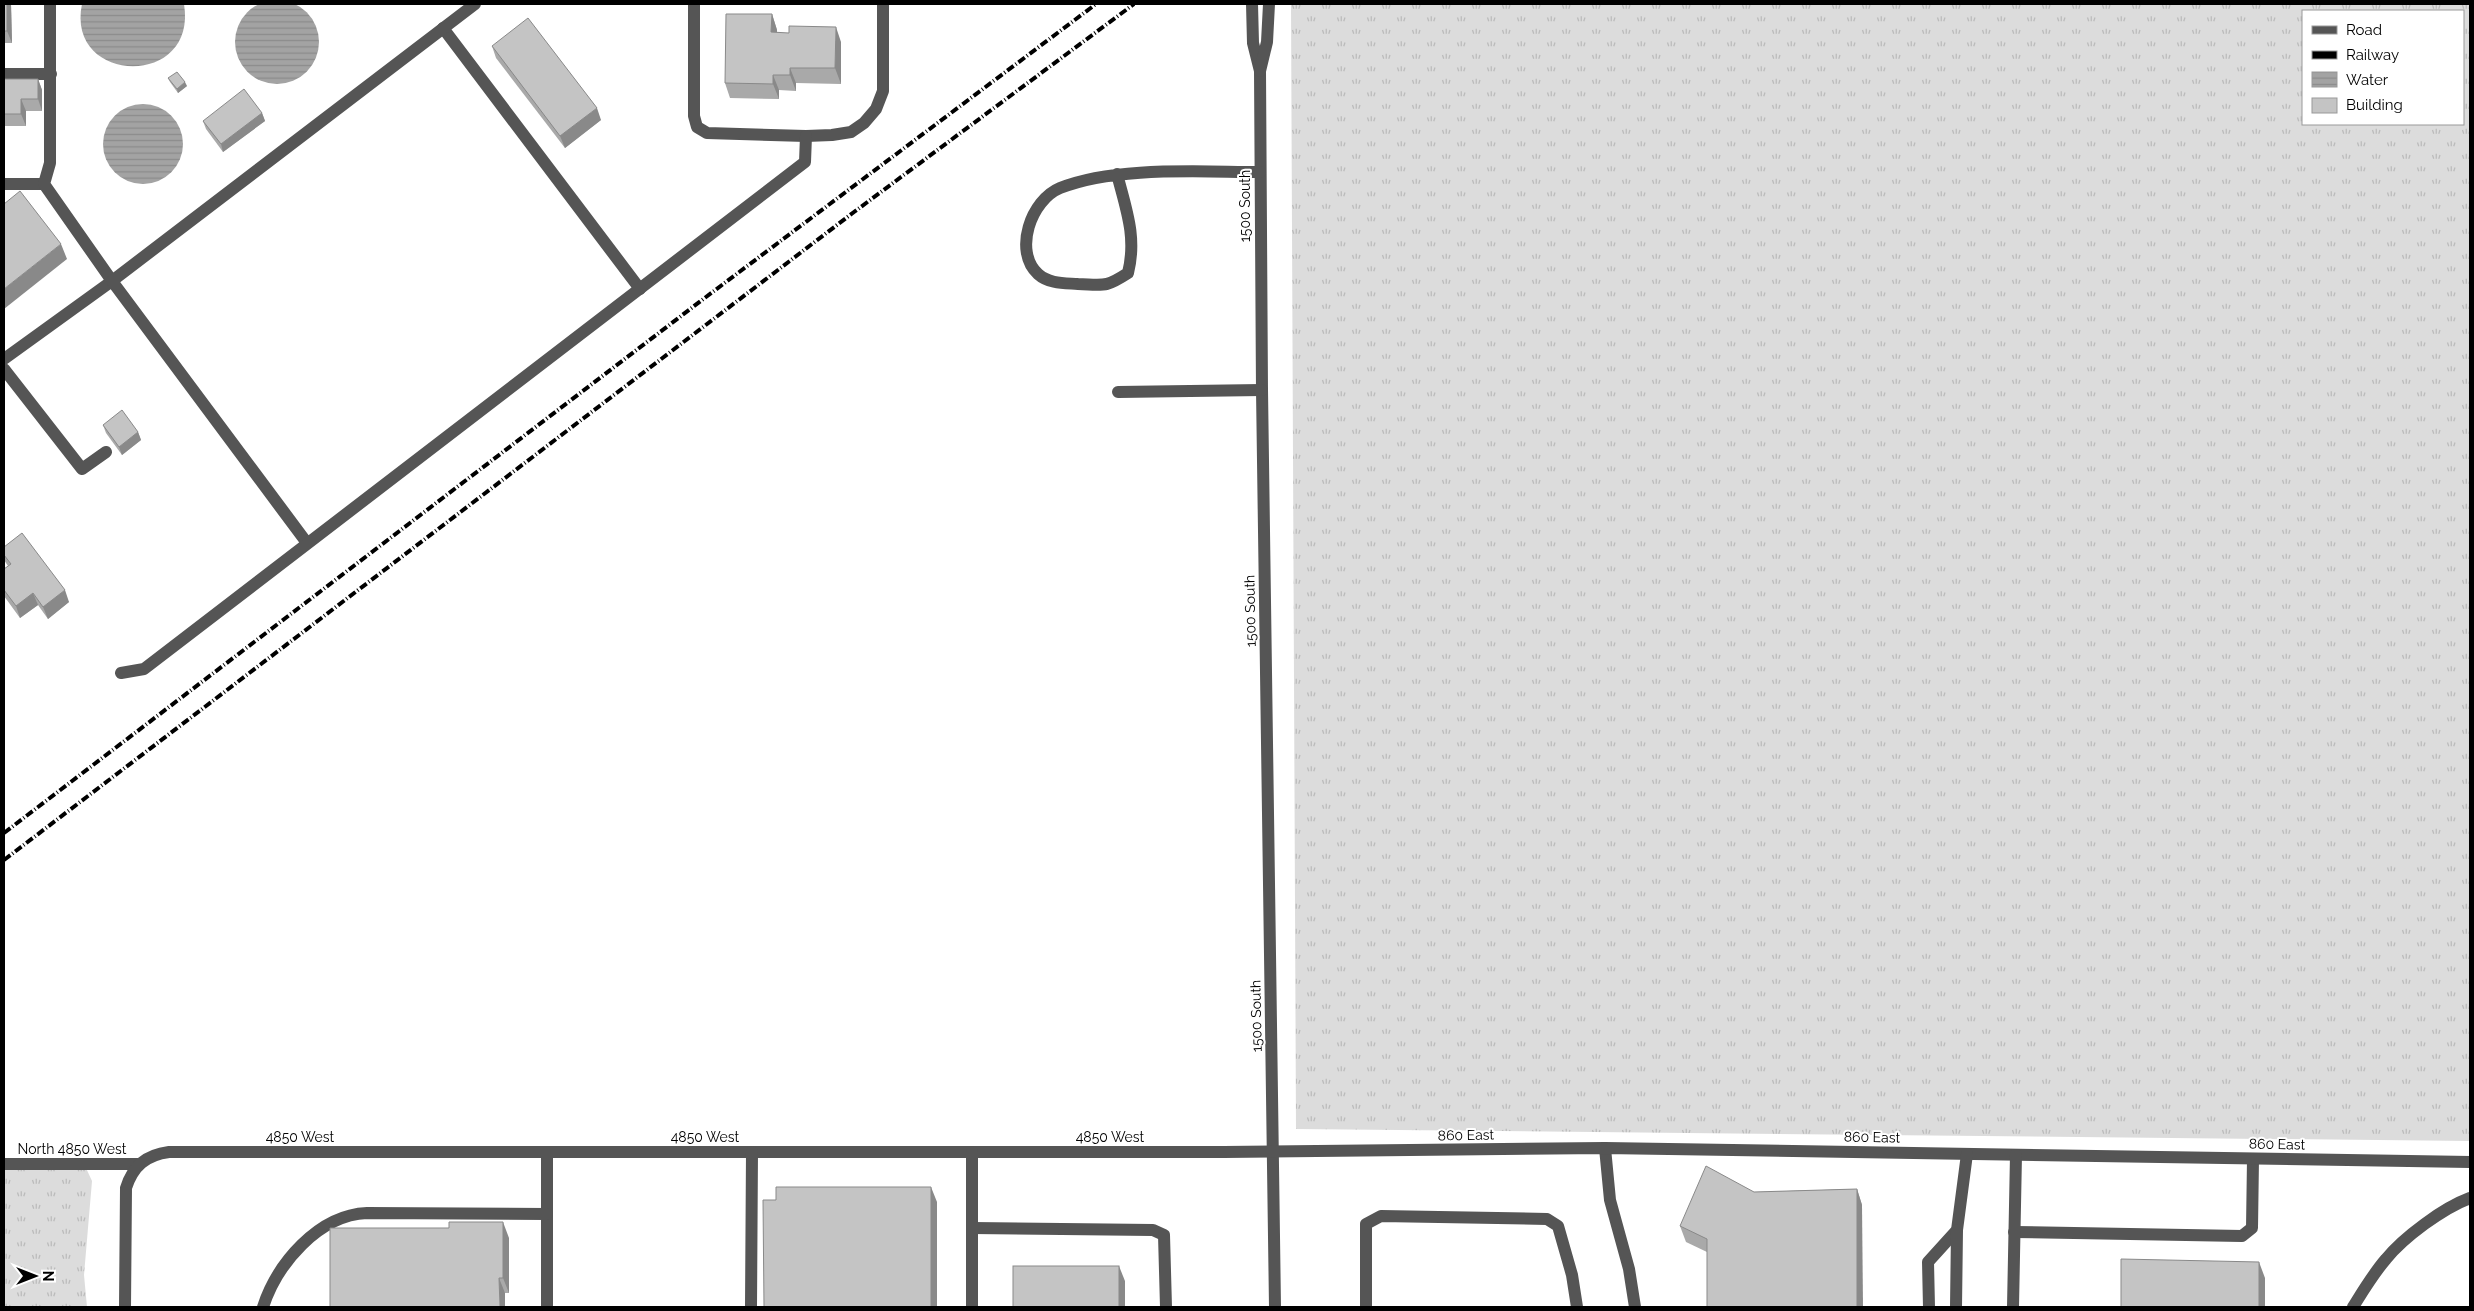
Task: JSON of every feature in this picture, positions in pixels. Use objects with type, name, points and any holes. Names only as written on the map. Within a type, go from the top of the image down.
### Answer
[{"type":"street","points":[[44,184],[50,163],[50,4]]},
{"type":"street","points":[[4,359],[112,280],[475,4]]},
{"type":"street","points":[[694,4],[694,116],[697,126],[707,133],[806,136],[850,132],[864,123],[876,109],[883,91],[883,4]]},
{"type":"street","name":"1500 South","points":[[1252,4],[1253,43],[1260,71]]},
{"type":"street","name":"1500 South","points":[[1269,4],[1267,42],[1260,71],[1260,172],[1275,1307]]},
{"type":"street","points":[[443,28],[640,289]]},
{"type":"street","points":[[4,74],[51,74]]},
{"type":"street","points":[[121,673],[144,669],[805,162],[806,136]]},
{"type":"street","points":[[1117,174],[1132,234],[1132,258],[1128,273],[1110,285],[1053,282],[1039,275],[1029,261],[1026,244],[1031,218],[1058,189],[1082,181],[1117,174],[1260,172]]},
{"type":"street","points":[[4,184],[44,184]]},
{"type":"street","points":[[44,184],[112,280],[308,543]]},
{"type":"street","points":[[4,368],[82,470],[106,452]]},
{"type":"street","points":[[1118,392],[1262,390]]},
{"type":"street","points":[[1605,1148],[1610,1200],[1629,1269],[1635,1307]]},
{"type":"street","name":"860 East","points":[[1273,1152],[1605,1148],[2470,1162]]},
{"type":"street","name":"4850 West","points":[[139,1164],[148,1157],[169,1152],[1273,1152]]},
{"type":"street","points":[[547,1152],[547,1307]]},
{"type":"street","points":[[751,1307],[752,1152]]},
{"type":"street","points":[[972,1152],[972,1307]]},
{"type":"street","points":[[1956,1307],[1957,1230],[1967,1154]]},
{"type":"street","points":[[2013,1307],[2016,1155]]},
{"type":"street","points":[[2014,1232],[2242,1236],[2252,1228],[2253,1158]]},
{"type":"street","name":"North 4850 West","points":[[4,1164],[139,1164]]},
{"type":"street","points":[[125,1307],[126,1188],[133,1171],[139,1164]]},
{"type":"street","points":[[2353,1307],[2386,1259],[2406,1239],[2444,1212],[2470,1198]]},
{"type":"street","points":[[263,1307],[284,1266],[300,1247],[328,1225],[347,1216],[366,1213],[547,1214]]},
{"type":"street","points":[[1366,1307],[1366,1224],[1381,1216],[1547,1218],[1558,1226],[1572,1275],[1577,1307]]},
{"type":"street","points":[[972,1228],[1153,1230],[1164,1235],[1166,1307]]},
{"type":"street","points":[[1929,1307],[1928,1262],[1957,1230]]},
{"type":"green space","points":[[1291,4],[2470,4],[2470,1141],[1296,1129]]},
{"type":"green space","points":[[4,1168],[86,1168],[92,1181],[84,1275],[87,1307],[4,1307]]},
{"type":"water","points":[[277,0],[293,3],[307,12],[316,26],[319,42],[316,58],[307,72],[293,81],[277,84],[261,81],[247,72],[238,58],[235,42],[238,26],[247,12],[261,3]]},
{"type":"water","points":[[82,4],[184,4],[183,32],[172,51],[153,63],[132,66],[110,62],[93,50],[82,31]]},
{"type":"water","points":[[135,104],[151,104],[172,115],[183,136],[183,152],[172,173],[151,184],[135,184],[121,178],[109,166],[103,152],[103,136],[109,122],[121,110]]},
{"type":"building","points":[[4,4],[7,4],[7,31],[4,31]]},
{"type":"building","points":[[726,14],[772,14],[771,32],[789,33],[789,26],[836,27],[835,68],[790,68],[790,75],[773,75],[773,84],[725,83]]},
{"type":"building","points":[[528,18],[597,108],[560,136],[492,46]]},
{"type":"building","points":[[177,72],[185,82],[177,89],[168,78]]},
{"type":"building","points":[[4,79],[38,79],[38,99],[21,99],[21,114],[4,114]]},
{"type":"building","points":[[244,89],[262,113],[221,144],[203,121]]},
{"type":"building","points":[[20,191],[61,244],[4,289],[4,204]]},
{"type":"building","points":[[122,410],[138,432],[119,447],[103,425]]},
{"type":"building","points":[[22,533],[65,590],[43,607],[33,593],[16,606],[4,590],[4,569],[11,564],[4,555],[4,547]]},
{"type":"building","points":[[1706,1166],[1754,1192],[1857,1189],[1857,1307],[1707,1307],[1707,1239],[1680,1226]]},
{"type":"building","points":[[776,1187],[931,1187],[931,1307],[764,1307],[763,1200],[776,1200]]},
{"type":"building","points":[[449,1222],[503,1222],[503,1278],[499,1278],[500,1307],[330,1307],[330,1228],[449,1228]]},
{"type":"building","points":[[2121,1259],[2259,1262],[2259,1307],[2121,1307]]},
{"type":"building","points":[[1013,1266],[1119,1266],[1119,1307],[1013,1307]]},
{"type":"railway","points":[[4,833],[702,300],[1096,4]]},
{"type":"railway","points":[[4,860],[854,212],[1134,4]]}]
